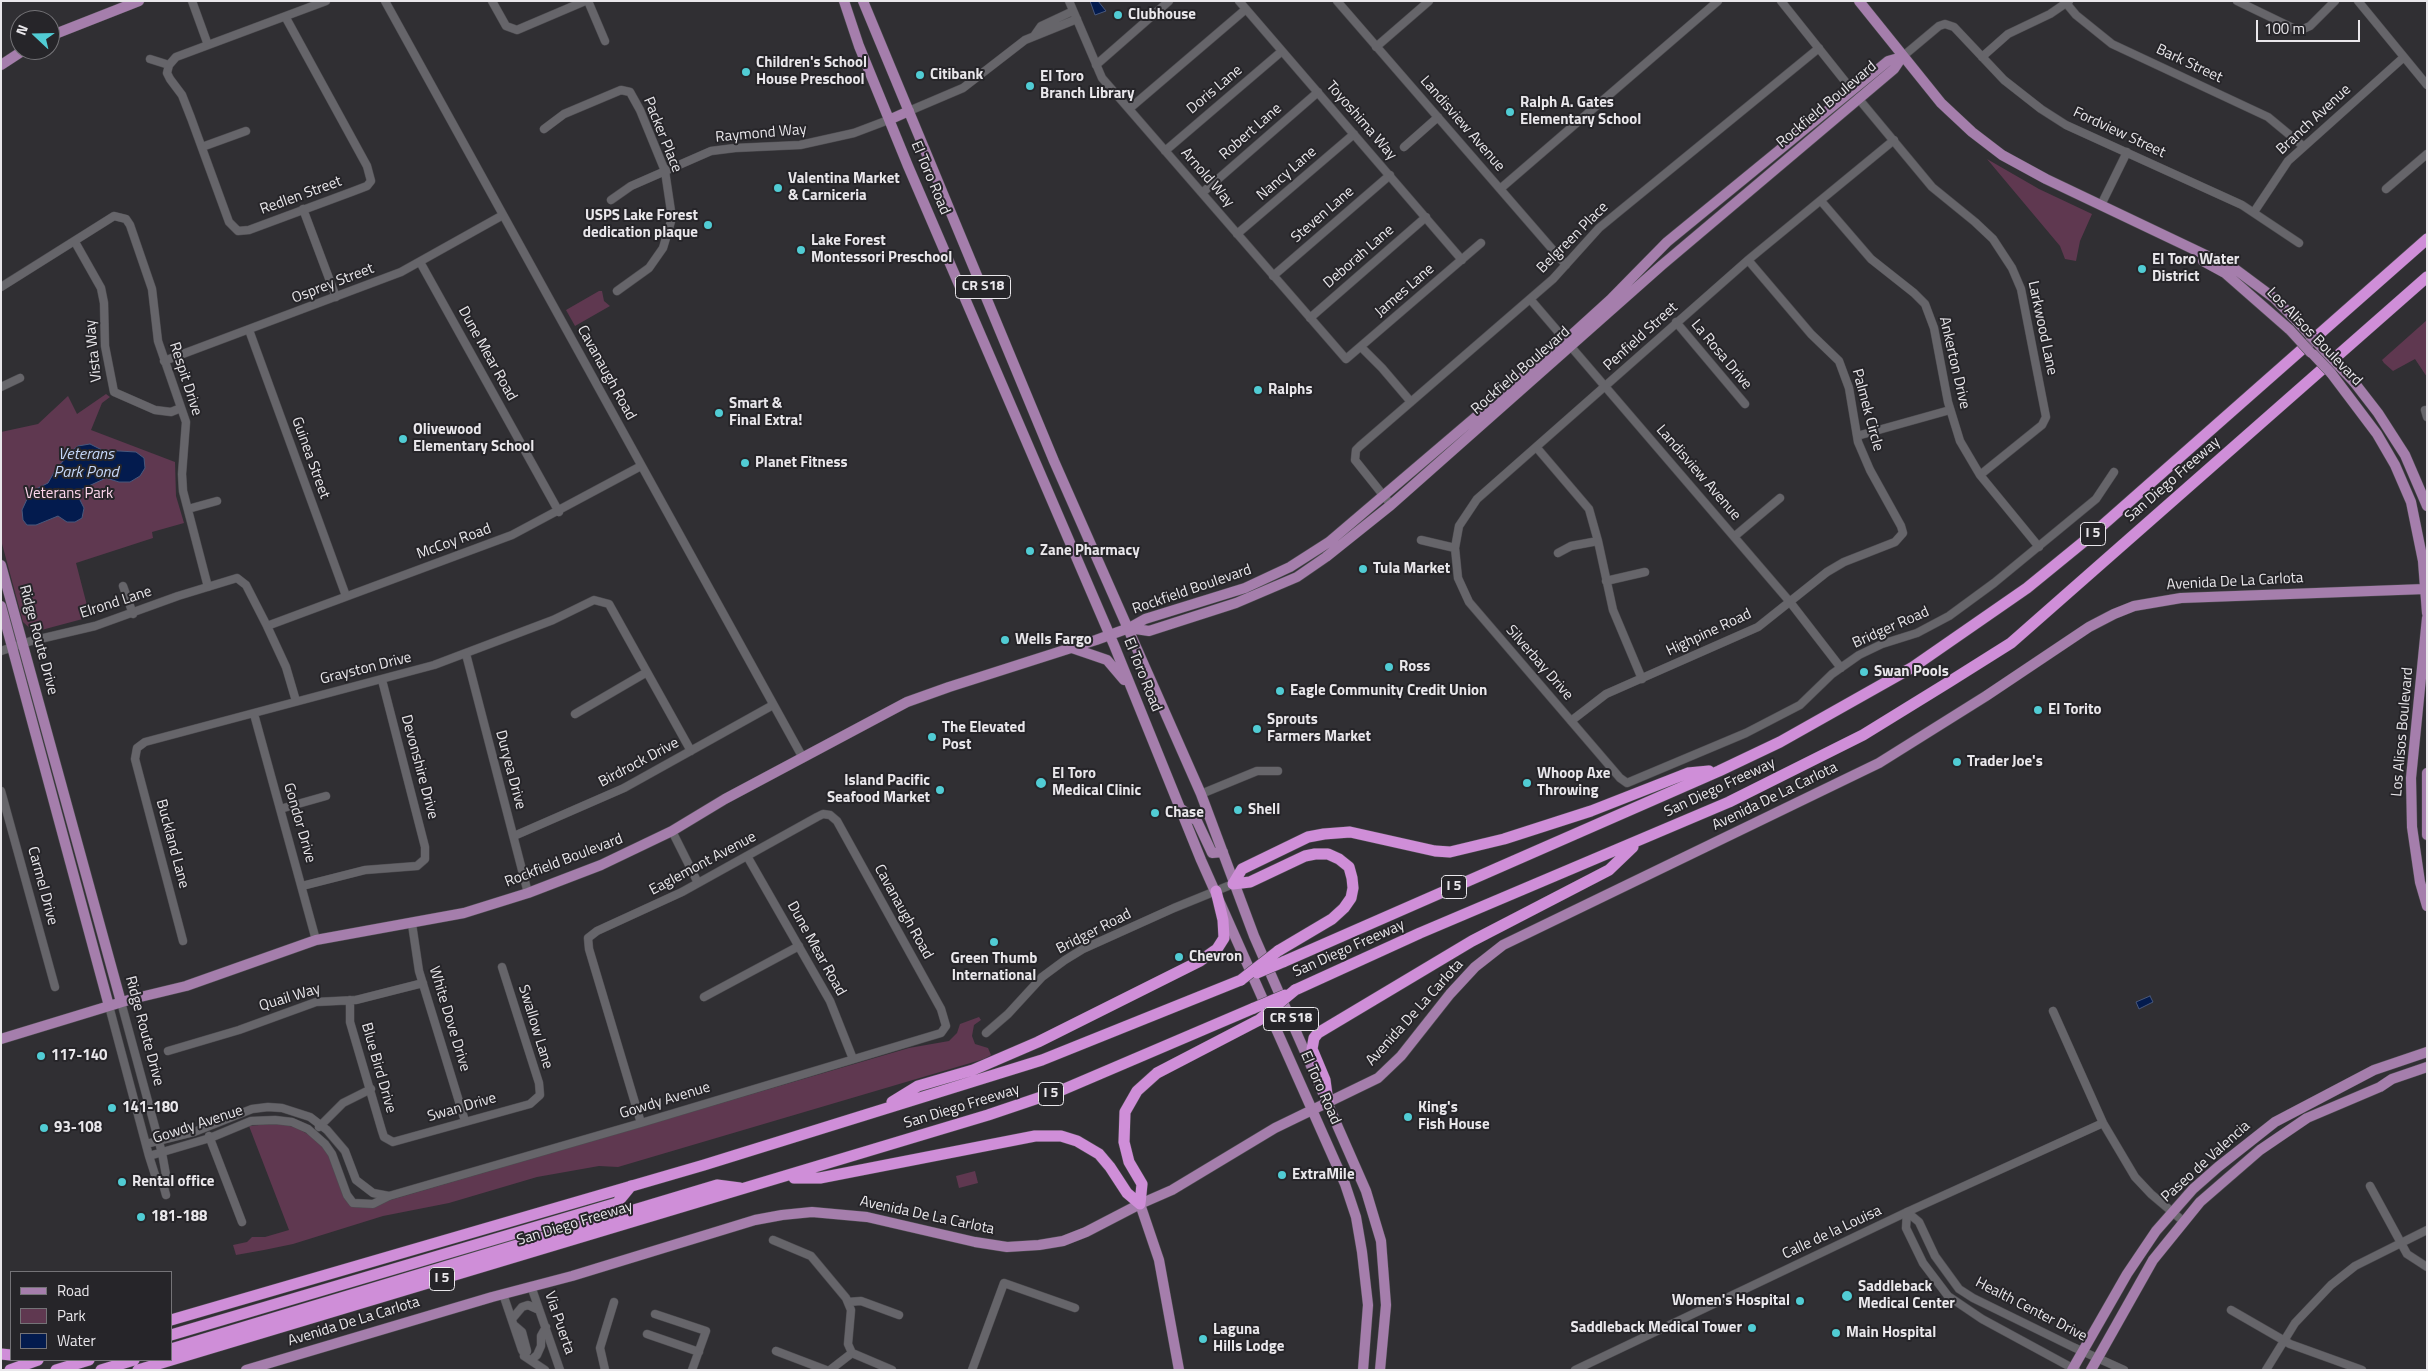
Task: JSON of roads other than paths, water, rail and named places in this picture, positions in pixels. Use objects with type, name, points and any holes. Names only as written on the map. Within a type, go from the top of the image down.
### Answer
[{"type":"highway","name":"San Diego Freeway","points":[[172,1320],[631,1186],[1042,1060],[1241,980],[1280,956],[1719,771],[1780,742],[1913,667],[2027,588],[2087,539],[2427,239]]},
{"type":"highway","name":"San Diego Freeway","points":[[172,1360],[747,1189],[988,1115],[1062,1090],[1254,1008],[1420,933],[1639,842],[1729,802],[1863,734],[2011,643],[2427,277]]},
{"type":"highway","points":[[1233,884],[1242,869],[1273,852],[1316,835],[1350,832],[1435,851],[1450,852],[1497,841],[1591,810],[1688,773],[1719,771]]},
{"type":"highway","points":[[1328,1102],[1325,1080],[1312,1049],[1312,1043],[1318,1033],[1472,941],[1609,870],[1639,842]]},
{"type":"highway","points":[[1233,884],[1250,882],[1305,856],[1315,854],[1328,854],[1339,858],[1348,867],[1353,888],[1351,898],[1344,908],[1332,919],[1280,956]]},
{"type":"highway","points":[[878,1111],[918,1086],[973,1070],[1038,1042],[1200,961],[1217,949],[1224,938],[1223,920],[1216,892]]},
{"type":"highway","points":[[1140,1204],[1142,1184],[1130,1162],[1124,1142],[1123,1126],[1125,1112],[1137,1091],[1157,1072],[1260,1020],[1295,990]]},
{"type":"highway","points":[[783,1178],[820,1178],[1035,1136],[1061,1136],[1077,1141],[1099,1154],[1127,1193],[1140,1204]]},
{"type":"highway","points":[[172,1336],[618,1203],[631,1186]]},
{"type":"highway","points":[[172,1349],[717,1186],[747,1189]]},
{"type":"highway","points":[[10,1370],[35,1361]]},
{"type":"highway","points":[[56,1370],[86,1361]]},
{"type":"highway","points":[[101,1370],[131,1361]]},
{"type":"highway","name":"San Diego Freeway","points":[[138,1370],[168,1361]]},
{"type":"main road","points":[[60,32],[139,1]]},
{"type":"main road","name":"El Toro Road","points":[[844,1],[859,46],[908,166],[1110,635],[1216,892],[1345,1184],[1356,1217],[1368,1305],[1363,1370]]},
{"type":"main road","name":"El Toro Road","points":[[863,1],[1024,388],[1201,794],[1233,884],[1366,1191],[1381,1241],[1386,1306],[1380,1370]]},
{"type":"main road","name":"Los Alisos Boulevard","points":[[1859,1],[1902,57],[1941,103],[1972,132],[2002,155],[2034,173],[2235,269],[2274,298],[2354,382],[2378,413],[2406,455],[2427,506]]},
{"type":"main road","name":"Rockfield Boulevard","points":[[1,1039],[121,1002],[186,986],[316,940],[350,932],[412,924],[464,913],[528,893],[601,865],[672,831],[888,710],[923,696],[1110,635],[1129,628],[1145,619],[1261,582],[1290,567],[1329,542],[1662,266],[1855,94],[1894,69],[1902,57]]},
{"type":"main road","points":[[890,119],[910,111]]},
{"type":"main road","name":"Los Alisos Boulevard","points":[[2190,248],[2200,259],[2225,273],[2244,288],[2290,330],[2344,388],[2377,434],[2395,465],[2411,502],[2417,524],[2426,589],[2427,613]]},
{"type":"main road","name":"Rockfield Boulevard","points":[[1129,628],[1149,631],[1236,603],[1297,577],[1326,558],[1391,504],[1569,343]]},
{"type":"main road","points":[[1007,396],[1024,388]]},
{"type":"main road","name":"Ridge Route Drive","points":[[1,565],[121,1002]]},
{"type":"main road","name":"Avenida De La Carlota","points":[[246,1370],[503,1294],[572,1276],[755,1220],[782,1215],[820,1213],[867,1217],[975,1242],[1007,1247],[1063,1241],[1086,1232],[1172,1190],[1268,1132],[1312,1109],[1366,1085],[1383,1074],[1401,1056],[1450,994],[1475,967],[1503,945],[1879,763],[1986,696],[2082,632],[2114,614],[2134,606],[2180,598],[2426,589]]},
{"type":"main road","name":"Ridge Route Drive","points":[[1,606],[109,1006]]},
{"type":"main road","name":"Los Alisos Boulevard","points":[[2427,618],[2411,778],[2412,827],[2420,882],[2427,906]]},
{"type":"main road","points":[[1072,648],[1107,660],[1132,690]]},
{"type":"main road","name":"Los Alisos Boulevard","points":[[2427,773],[2427,835]]},
{"type":"main road","points":[[1180,808],[1197,821],[1212,853],[1223,852]]},
{"type":"main road","name":"Paseo de Valencia","points":[[2074,1369],[2127,1274],[2156,1231],[2172,1211],[2230,1156],[2275,1122],[2374,1070],[2427,1052]]},
{"type":"main road","name":"Paseo de Valencia","points":[[2092,1370],[2153,1260],[2200,1202],[2233,1172],[2260,1150],[2307,1118],[2380,1087],[2392,1079],[2427,1067]]},
{"type":"main road","points":[[1140,1204],[1160,1260],[1179,1370]]},
{"type":"street","points":[[192,1],[208,45]]},
{"type":"street","points":[[246,131],[202,147],[182,95],[167,73],[169,65],[176,57],[286,18],[326,1]]},
{"type":"street","name":"Cavanaugh Road","points":[[385,1],[803,758]]},
{"type":"street","points":[[492,1],[506,26],[512,29],[522,29],[587,1],[605,41]]},
{"type":"street","name":"Arnold Way","points":[[1070,1],[1102,78],[1346,359]]},
{"type":"street","name":"Toyoshima Way","points":[[1239,1],[1462,260]]},
{"type":"street","name":"Landisview Avenue","points":[[1338,1],[1566,265]]},
{"type":"street","points":[[1376,47],[1429,1]]},
{"type":"street","points":[[1500,189],[1718,1]]},
{"type":"street","name":"Larkwood Lane","points":[[1781,1],[1932,186],[1993,239],[2012,268],[2024,298],[2045,421],[1980,475]]},
{"type":"street","points":[[2238,1],[2301,30],[2310,26],[2335,1]]},
{"type":"street","points":[[2358,1],[2427,84]]},
{"type":"street","points":[[1096,65],[1167,2]]},
{"type":"street","points":[[1982,57],[2008,34],[2050,14],[2067,2]]},
{"type":"street","name":"Bark Street","points":[[2067,2],[2076,15],[2112,44],[2268,117],[2303,146]]},
{"type":"street","points":[[1129,109],[1246,9]]},
{"type":"street","points":[[910,111],[963,88],[1017,45],[1034,36],[1041,26],[1075,15]]},
{"type":"street","name":"Redlen Street","points":[[202,147],[229,222],[238,231],[249,230],[366,186],[371,181],[367,166],[286,18]]},
{"type":"street","name":"Rockfield Boulevard","points":[[1902,57],[1937,28],[1945,24]]},
{"type":"street","name":"Fordview Street","points":[[1945,24],[1959,30],[2004,80],[2041,109],[2066,125],[2254,212],[2299,244]]},
{"type":"street","name":"Belgreen Place","points":[[1384,496],[1358,465],[1355,455],[1360,446],[1530,299],[1616,214],[1819,48]]},
{"type":"street","name":"Doris Lane","points":[[1165,151],[1282,51]]},
{"type":"street","name":"Branch Avenue","points":[[2254,212],[2279,172],[2303,146],[2404,57]]},
{"type":"street","points":[[150,59],[169,65]]},
{"type":"street","name":"Packer Place","points":[[544,129],[564,114],[625,90],[630,92],[640,110],[665,171],[672,211],[663,248],[649,268],[617,291]]},
{"type":"street","name":"Robert Lane","points":[[1202,193],[1318,92]]},
{"type":"street","points":[[1404,146],[1438,117]]},
{"type":"street","name":"Raymond Way","points":[[612,200],[631,186],[711,152],[735,148],[814,143],[854,133],[890,119]]},
{"type":"street","name":"Nancy Lane","points":[[1238,234],[1354,134]]},
{"type":"street","name":"Penfield Street","points":[[1455,548],[1459,526],[1477,499],[1748,260],[1894,140]]},
{"type":"street","points":[[2101,205],[2127,152]]},
{"type":"street","points":[[2386,189],[2427,154]]},
{"type":"street","name":"Steven Lane","points":[[1273,276],[1390,175]]},
{"type":"street","name":"Ankerton Drive","points":[[1821,201],[1871,259],[1925,304],[1934,328],[1950,410],[1960,441],[1980,475],[2039,548]]},
{"type":"street","points":[[303,209],[336,297]]},
{"type":"street","name":"Osprey Street","points":[[164,361],[381,280],[420,262],[503,215]]},
{"type":"street","name":"Respit Drive","points":[[75,242],[114,216],[120,216],[130,225],[152,289],[156,333],[186,422],[182,474],[188,509],[208,587]]},
{"type":"street","name":"Deborah Lane","points":[[1310,318],[1426,217]]},
{"type":"street","points":[[1,287],[75,242]]},
{"type":"street","name":"Vista Way","points":[[75,242],[101,288],[104,303],[105,346],[114,392],[155,410],[171,412],[181,408]]},
{"type":"street","name":"James Lane","points":[[1346,359],[1481,243]]},
{"type":"street","name":"Palmek Circle","points":[[1748,260],[1811,334],[1839,361],[1849,388],[1857,436],[1870,470],[1901,526],[1902,533]]},
{"type":"street","name":"Dune Mear Road","points":[[420,262],[559,512]]},
{"type":"street","name":"Landisview Avenue","points":[[1530,299],[1735,536],[1790,602],[1841,668]]},
{"type":"street","name":"La Rosa Drive","points":[[1676,322],[1745,404]]},
{"type":"street","name":"Guinea Street","points":[[249,330],[346,596]]},
{"type":"street","points":[[1361,347],[1411,402]]},
{"type":"street","points":[[1,387],[20,378]]},
{"type":"street","points":[[1857,436],[1950,410]]},
{"type":"street","points":[[1537,448],[1585,502],[1593,520],[1613,610],[1642,679]]},
{"type":"street","name":"McCoy Road","points":[[267,626],[489,545],[559,512],[641,466]]},
{"type":"street","name":"Bridger Road","points":[[1627,783],[1746,732],[1800,704],[1841,668],[1882,644],[1932,627],[1994,583],[2096,500],[2114,472]]},
{"type":"street","points":[[1384,496],[1391,504]]},
{"type":"street","points":[[1735,536],[1780,498]]},
{"type":"street","points":[[188,509],[217,501]]},
{"type":"street","name":"Highpine Road","points":[[1571,721],[1600,697],[1758,627],[1826,572],[1844,562],[1895,542],[1902,533]]},
{"type":"street","points":[[1421,540],[1455,548]]},
{"type":"street","points":[[1558,553],[1571,546],[1598,541]]},
{"type":"street","name":"Silverbay Drive","points":[[1455,548],[1458,578],[1470,602],[1620,778],[1627,783]]},
{"type":"street","points":[[1606,580],[1645,572]]},
{"type":"street","name":"Elrond Lane","points":[[1,651],[132,614],[237,578],[246,584],[267,626]]},
{"type":"street","points":[[123,586],[132,614]]},
{"type":"street","name":"Grayston Drive","points":[[135,753],[137,748],[145,742],[382,680],[466,654],[553,620],[594,600],[602,600],[609,604],[648,672]]},
{"type":"street","points":[[267,626],[286,667],[296,701]]},
{"type":"street","name":"Duryea Drive","points":[[466,654],[528,893]]},
{"type":"street","points":[[575,714],[648,672],[691,751]]},
{"type":"street","name":"Devonshire Drive","points":[[302,886],[365,870],[417,866],[423,862],[426,856],[426,847],[382,680]]},
{"type":"street","name":"Birdrock Drive","points":[[514,836],[597,801],[773,705]]},
{"type":"street","name":"Gondor Drive","points":[[254,714],[316,940]]},
{"type":"street","name":"Buckland Lane","points":[[135,753],[183,941]]},
{"type":"street","points":[[1201,794],[1257,771],[1278,771]]},
{"type":"street","name":"Carmel Drive","points":[[1,791],[3,805],[55,987]]},
{"type":"street","points":[[280,809],[326,796]]},
{"type":"street","name":"Eaglemont Avenue","points":[[640,1123],[589,949],[588,938],[597,931],[666,901],[817,817],[823,814],[830,815]]},
{"type":"street","name":"Cavanaugh Road","points":[[830,815],[837,821],[941,1009],[946,1026]]},
{"type":"street","points":[[672,831],[698,883]]},
{"type":"street","name":"Dune Mear Road","points":[[747,856],[834,1009],[853,1059]]},
{"type":"street","name":"Bridger Road","points":[[986,1033],[1008,1014],[1042,977],[1065,960],[1097,943],[1233,884]]},
{"type":"street","name":"White Dove Drive","points":[[412,924],[416,958],[465,1121]]},
{"type":"street","points":[[704,997],[799,946]]},
{"type":"street","name":"Swallow Lane","points":[[502,967],[539,1083],[540,1094]]},
{"type":"street","name":"Quail Way","points":[[168,1050],[239,1030],[316,1002],[350,1000],[423,984]]},
{"type":"street","name":"Blue Bird Drive","points":[[350,1000],[350,1022],[384,1137],[388,1141]]},
{"type":"street","name":"Ridge Route Drive","points":[[109,1006],[149,1156],[156,1178],[163,1184],[166,1175],[162,1153],[121,1002]]},
{"type":"street","points":[[2053,1011],[2103,1124],[2135,1177],[2151,1194],[2183,1221]]},
{"type":"street","name":"Gowdy Avenue","points":[[149,1156],[210,1138],[252,1122],[270,1120],[292,1122],[314,1134],[332,1154],[347,1194],[353,1203],[372,1204],[389,1196],[936,1035],[942,1032],[946,1026]]},
{"type":"street","points":[[314,1134],[343,1103],[371,1089]]},
{"type":"street","name":"Swan Drive","points":[[388,1141],[393,1142],[530,1104],[540,1094]]},
{"type":"street","name":"Gowdy Avenue","points":[[146,1144],[206,1127],[237,1114],[268,1107],[299,1112],[321,1125],[337,1138],[345,1151],[356,1180],[363,1187],[373,1193],[389,1196]]},
{"type":"street","name":"Calle de la Louisa","points":[[1575,1370],[1907,1212],[2103,1124]]},
{"type":"street","points":[[206,1127],[242,1222]]},
{"type":"street","points":[[163,1184],[166,1195]]},
{"type":"street","points":[[2370,1186],[2411,1258],[2427,1267]]},
{"type":"street","name":"Health Center Drive","points":[[1907,1212],[1919,1222],[1934,1256],[1959,1288],[1973,1298],[2082,1352],[2110,1362],[2124,1370]]},
{"type":"street","name":"Health Center Drive","points":[[1907,1212],[1906,1228],[1922,1263],[1948,1296],[1982,1319],[2074,1369]]},
{"type":"street","points":[[2266,1370],[2282,1340],[2310,1305],[2331,1285],[2355,1266],[2400,1241],[2427,1230]]},
{"type":"street","points":[[773,1240],[811,1256],[848,1302],[850,1310],[848,1344],[852,1354],[892,1370]]},
{"type":"street","points":[[972,1370],[1004,1283],[1075,1308]]},
{"type":"street","name":"Via Puerta","points":[[531,1286],[560,1370]]},
{"type":"street","points":[[503,1294],[513,1322]]},
{"type":"street","points":[[848,1302],[861,1301],[899,1315]]},
{"type":"street","points":[[605,1370],[600,1348],[614,1302]]},
{"type":"street","points":[[513,1322],[522,1307],[528,1305],[539,1310]]},
{"type":"street","points":[[2231,1310],[2282,1340],[2362,1370]]},
{"type":"street","points":[[655,1314],[706,1331],[692,1370]]},
{"type":"street","name":"Via Puerta","points":[[513,1322],[512,1335],[520,1354],[545,1370]]},
{"type":"street","points":[[529,1359],[537,1354],[541,1346],[541,1336],[546,1327]]},
{"type":"street","points":[[647,1334],[698,1352]]},
{"type":"street","points":[[776,1350],[826,1370]]},
{"type":"street","points":[[830,1370],[852,1354]]},
{"type":"water","points":[[1090,1],[1098,1],[1106,11],[1095,15]]},
{"type":"water","name":"Veterans Park Pond","points":[[90,444],[102,450],[136,452],[144,458],[145,468],[140,476],[130,482],[119,482],[106,478],[80,490],[77,494],[84,508],[82,518],[75,522],[67,522],[58,516],[36,525],[27,525],[23,520],[22,510],[28,497],[34,490],[48,483],[56,469],[73,450],[78,446]]},
{"type":"water","points":[[2150,996],[2153,1002],[2139,1009],[2136,1002]]},
{"type":"place","name":"Clubhouse","points":[[1118,15]]},
{"type":"place","name":"Children's School House Preschool","points":[[746,72]]},
{"type":"place","name":"Citibank","points":[[920,75]]},
{"type":"place","name":"El Toro Branch Library","points":[[1030,86]]},
{"type":"place","name":"Ralph A. Gates Elementary School","points":[[1510,112]]},
{"type":"place","name":"Valentina Market & Carniceria","points":[[778,188]]},
{"type":"place","name":"USPS Lake Forest dedication plaque","points":[[708,225]]},
{"type":"place","name":"Lake Forest Montessori Preschool","points":[[801,250]]},
{"type":"place","name":"El Toro Water District","points":[[2142,269]]},
{"type":"place","name":"Ralphs","points":[[1258,390]]},
{"type":"place","name":"Smart & Final Extra!","points":[[719,413]]},
{"type":"place","name":"Olivewood Elementary School","points":[[403,439]]},
{"type":"place","name":"Planet Fitness","points":[[745,463]]},
{"type":"place","name":"Zane Pharmacy","points":[[1030,551]]},
{"type":"place","name":"Tula Market","points":[[1363,569]]},
{"type":"place","name":"Wells Fargo","points":[[1005,640]]},
{"type":"place","name":"Ross","points":[[1389,667]]},
{"type":"place","name":"Swan Pools","points":[[1864,672]]},
{"type":"place","name":"Eagle Community Credit Union","points":[[1280,691]]},
{"type":"place","name":"El Torito","points":[[2038,710]]},
{"type":"place","name":"Sprouts Farmers Market","points":[[1257,729]]},
{"type":"place","name":"The Elevated Post","points":[[932,737]]},
{"type":"place","name":"Trader Joe's","points":[[1957,762]]},
{"type":"place","name":"El Toro Medical Clinic","points":[[1041,783]]},
{"type":"place","name":"Whoop Axe Throwing","points":[[1527,783]]},
{"type":"place","name":"Island Pacific Seafood Market","points":[[940,790]]},
{"type":"place","name":"Shell","points":[[1238,810]]},
{"type":"place","name":"Chase","points":[[1155,813]]},
{"type":"place","name":"Green Thumb International","points":[[994,942]]},
{"type":"place","name":"Chevron","points":[[1179,957]]},
{"type":"place","name":"117-140","points":[[41,1056]]},
{"type":"place","name":"141-180","points":[[112,1108]]},
{"type":"place","name":"King's Fish House","points":[[1408,1117]]},
{"type":"place","name":"93-108","points":[[44,1128]]},
{"type":"place","name":"ExtraMile","points":[[1282,1175]]},
{"type":"place","name":"Rental office","points":[[122,1182]]},
{"type":"place","name":"181-188","points":[[141,1217]]},
{"type":"place","name":"Saddleback Medical Center","points":[[1847,1296]]},
{"type":"place","name":"Women's Hospital","points":[[1800,1301]]},
{"type":"place","name":"Saddleback Medical Tower","points":[[1752,1328]]},
{"type":"place","name":"Main Hospital","points":[[1836,1333]]},
{"type":"place","name":"Laguna Hills Lodge","points":[[1203,1339]]},
{"type":"park label","name":"Veterans Park","points":[[69,494]]}]
